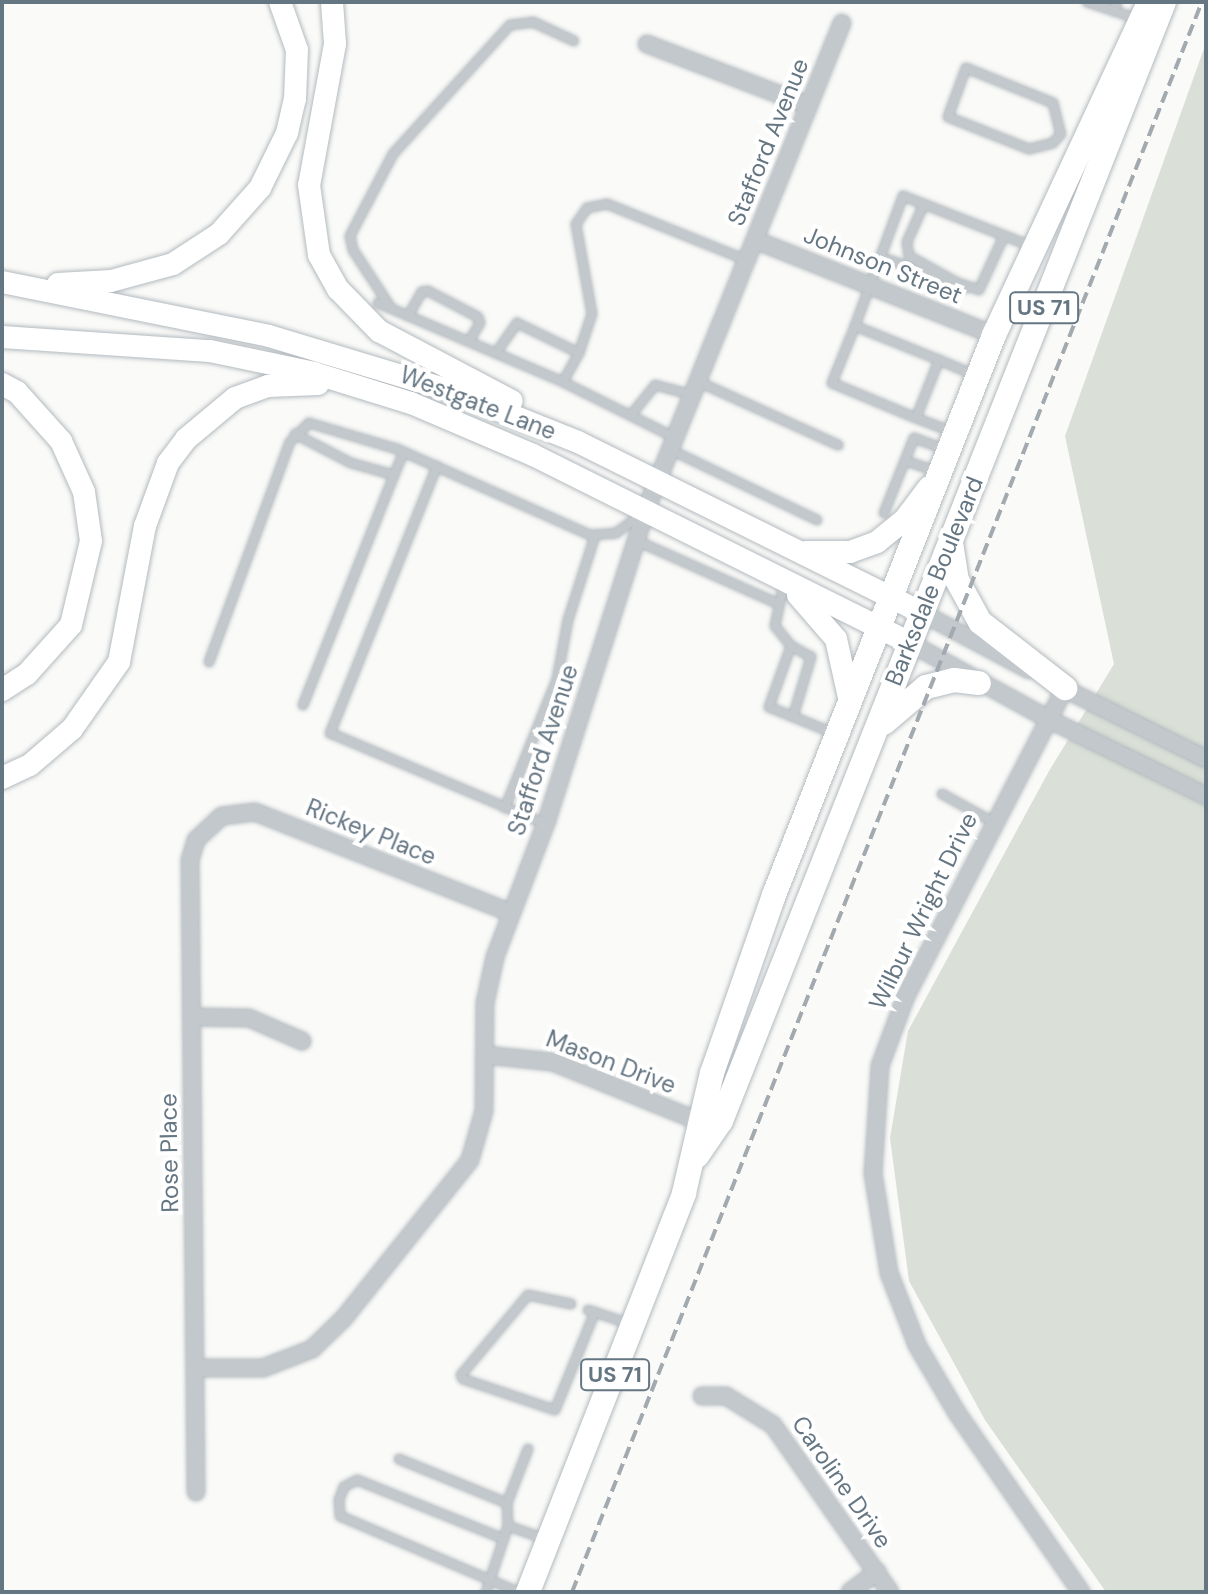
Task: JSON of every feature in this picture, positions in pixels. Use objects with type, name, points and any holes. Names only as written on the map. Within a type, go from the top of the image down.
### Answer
[{"type":"main road","points":[[2,281],[69,285],[145,275],[198,250],[240,213],[275,162],[295,99],[297,50],[280,2]]},
{"type":"main road","points":[[332,2],[335,44],[309,185],[319,255],[338,289],[379,331],[532,411],[578,442]]},
{"type":"main road","name":"Barksdale Boulevard","points":[[528,1592],[635,1326],[697,1156],[774,895],[994,335],[1033,247],[1072,139],[1148,16],[1164,2]]},
{"type":"main road","name":"Barksdale Boulevard","points":[[707,1125],[805,907],[1106,153],[1148,16]]},
{"type":"main road","name":"Westgate Lane","points":[[2,281],[319,349],[448,390],[578,442],[922,613]]},
{"type":"main road","points":[[994,335],[1027,349]]},
{"type":"main road","name":"Westgate Lane","points":[[2,337],[210,351],[364,387],[458,421],[645,512],[784,591],[910,643]]},
{"type":"main road","points":[[2,778],[30,765],[72,729],[119,662],[145,526],[168,463],[186,439],[235,398],[268,386],[297,382],[364,387]]},
{"type":"main road","points":[[2,384],[17,392],[61,441],[84,492],[91,541],[71,625],[36,666],[2,690]]},
{"type":"main road","points":[[792,549],[830,554],[877,542],[905,519],[948,452]]},
{"type":"main road","points":[[951,536],[957,580],[975,615],[1065,688]]},
{"type":"main road","points":[[784,591],[836,639],[850,702]]},
{"type":"main road","points":[[874,733],[917,691],[954,680],[979,683]]},
{"type":"main road","points":[[774,895],[805,907]]},
{"type":"street","name":"Stafford Avenue","points":[[195,1368],[280,1365],[312,1349],[336,1327],[470,1160],[484,1111],[487,988],[511,913],[546,824],[645,512],[842,23]]},
{"type":"street","points":[[647,44],[809,106]]},
{"type":"street","name":"Johnson Street","points":[[755,240],[994,335]]},
{"type":"street","points":[[922,613],[1206,759]]},
{"type":"street","points":[[910,643],[1048,719],[1206,796]]},
{"type":"street","name":"Wilbur Wright Drive","points":[[1065,688],[917,968],[886,1044],[873,1139],[876,1209],[889,1273],[924,1357],[1081,1592]]},
{"type":"street","name":"Rickey Place","points":[[213,822],[232,813],[255,812],[511,913]]},
{"type":"street","name":"Rose Place","points":[[196,1492],[190,860],[196,840],[213,822]]},
{"type":"street","points":[[192,1017],[249,1018],[302,1041]]},
{"type":"street","name":"Mason Drive","points":[[485,1055],[553,1062],[707,1125]]},
{"type":"street","name":"Caroline Drive","points":[[702,1396],[726,1396],[773,1425],[890,1592]]},
{"type":"street","points":[[850,1592],[877,1572]]},
{"type":"lane","points":[[1087,2],[1116,6],[1148,16]]},
{"type":"lane","points":[[391,308],[353,250],[350,236],[393,154],[510,25],[533,22],[574,41]]},
{"type":"lane","points":[[1072,139],[1053,103],[971,69],[962,70],[948,117],[1029,149],[1072,139],[1106,153]]},
{"type":"lane","points":[[948,452],[916,418],[832,383],[903,196],[1033,247]]},
{"type":"lane","points":[[563,382],[579,353],[592,314],[576,224],[587,208],[607,204],[747,260]]},
{"type":"lane","points":[[924,204],[907,242],[909,256],[958,279],[971,291]]},
{"type":"lane","points":[[880,257],[971,291],[984,285],[1004,236]]},
{"type":"lane","points":[[408,316],[422,292],[428,291],[478,317],[480,323],[469,341]]},
{"type":"lane","points":[[378,303],[563,382],[631,415],[674,444],[817,520]]},
{"type":"lane","points":[[496,353],[515,322],[579,353]]},
{"type":"lane","points":[[855,326],[978,377]]},
{"type":"lane","points":[[916,418],[939,360]]},
{"type":"lane","points":[[631,415],[655,385],[696,388],[838,445]]},
{"type":"lane","points":[[209,662],[295,434],[314,422],[404,452],[595,536],[621,531],[645,512]]},
{"type":"lane","points":[[295,434],[351,463],[394,475]]},
{"type":"lane","points":[[884,513],[914,438],[948,452]]},
{"type":"lane","points":[[303,705],[404,452]]},
{"type":"lane","points":[[906,461],[948,452]]},
{"type":"lane","points":[[437,466],[330,733],[546,824]]},
{"type":"lane","points":[[505,808],[557,679],[568,620],[595,536]]},
{"type":"lane","points":[[635,540],[784,591],[775,626],[791,646],[811,657],[793,717]]},
{"type":"lane","points":[[791,646],[769,707],[837,735]]},
{"type":"lane","points":[[942,794],[993,822]]},
{"type":"lane","points":[[571,1304],[528,1295],[461,1375],[463,1379],[555,1410],[592,1311],[635,1326]]},
{"type":"lane","points":[[486,1592],[508,1526],[507,1503],[528,1449]]},
{"type":"lane","points":[[399,1459],[507,1503]]},
{"type":"lane","points":[[504,1539],[357,1480],[344,1487],[339,1500],[340,1516],[518,1592]]},
{"type":"lane","points":[[508,1526],[549,1540]]},
{"type":"shaded area","points":[[1206,43],[1206,1592],[1106,1592],[985,1420],[909,1281],[890,1138],[908,1031],[1049,771],[1114,664],[1065,436]]},
{"type":"railway","points":[[572,1592],[1202,2]]}]
